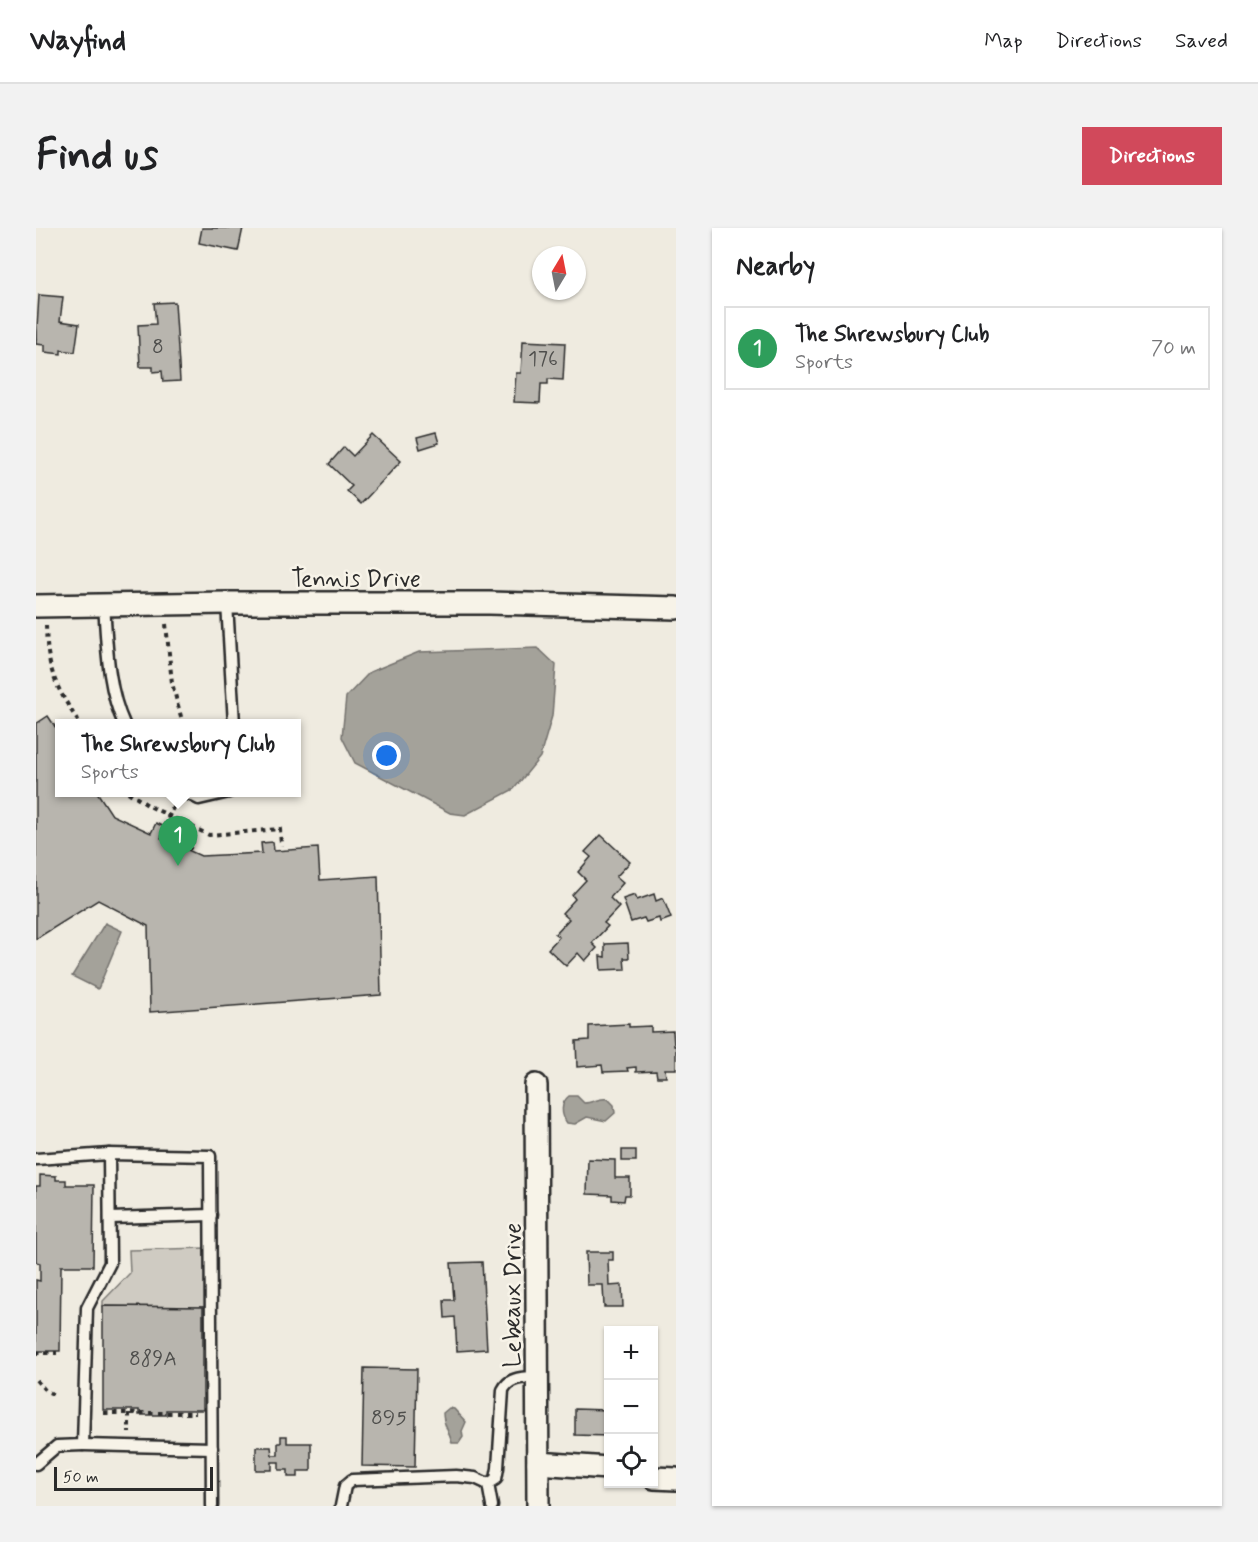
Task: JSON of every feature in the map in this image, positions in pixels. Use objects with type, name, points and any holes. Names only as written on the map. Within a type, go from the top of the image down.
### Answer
[{"type":"street","name":"Tennis Drive","points":[[41,606],[477,603],[676,608]]},
{"type":"street","name":"Lebeaux Drive","points":[[536,1084],[538,1506]]},
{"type":"street","points":[[538,1462],[604,1468]]},
{"type":"street","points":[[658,1478],[676,1479]]},
{"type":"lane","points":[[227,603],[234,719]]},
{"type":"lane","points":[[104,605],[110,673],[122,719]]},
{"type":"lane","points":[[83,1445],[87,1308],[110,1263],[109,1154]]},
{"type":"lane","points":[[36,1159],[109,1154],[210,1156],[212,1506]]},
{"type":"lane","points":[[110,1218],[211,1215]]},
{"type":"lane","points":[[488,1484],[496,1479],[498,1468],[503,1390],[507,1382],[513,1379],[538,1377]]},
{"type":"lane","points":[[36,1464],[57,1446],[212,1448]]},
{"type":"lane","points":[[341,1506],[345,1486],[352,1480],[456,1476],[475,1478],[488,1484]]},
{"type":"lane","points":[[488,1484],[492,1506]]},
{"type":"path","points":[[166,604],[172,683],[182,719]]},
{"type":"path","points":[[41,606],[51,672],[78,719]]},
{"type":"path","points":[[135,797],[168,818],[209,835],[280,829],[281,846]]},
{"type":"path","points":[[164,827],[172,809]]},
{"type":"path","points":[[163,835],[190,848],[193,842],[168,818]]},
{"type":"path","points":[[36,1353],[57,1353]]},
{"type":"path","points":[[36,1380],[46,1391],[53,1394]]},
{"type":"path","points":[[104,1413],[205,1413]]},
{"type":"shaded area","points":[[538,648],[556,665],[552,716],[540,757],[514,789],[465,815],[450,813],[355,763],[342,737],[346,697],[370,672],[419,652]]},
{"type":"shaded area","points":[[105,923],[122,931],[98,989],[72,976]]},
{"type":"shaded area","points":[[569,1096],[577,1096],[584,1103],[608,1099],[614,1105],[615,1113],[606,1121],[587,1117],[575,1124],[567,1123],[562,1109]]},
{"type":"shaded area","points":[[206,1248],[206,1307],[103,1306],[103,1301],[130,1273],[129,1250]]},
{"type":"shaded area","points":[[449,1408],[454,1409],[466,1422],[462,1431],[463,1437],[459,1443],[452,1443],[444,1421],[443,1413]]},
{"type":"building","points":[[202,228],[243,228],[238,251],[199,243]]},
{"type":"building","points":[[39,295],[63,297],[60,321],[79,324],[75,352],[61,350],[61,354],[45,352],[45,345],[36,344]]},
{"type":"building","points":[[175,302],[180,381],[163,382],[162,371],[153,372],[153,367],[140,367],[138,325],[156,324],[154,303]]},
{"type":"building","points":[[523,341],[565,343],[563,380],[548,379],[548,384],[541,384],[540,403],[514,402],[516,373],[521,373]]},
{"type":"building","points":[[436,433],[439,443],[420,449],[417,438]]},
{"type":"building","points":[[373,435],[401,461],[361,504],[347,491],[352,486],[329,464],[344,447],[353,456]]},
{"type":"building","points":[[48,716],[55,726],[55,797],[100,797],[112,815],[151,833],[156,823],[166,828],[161,838],[201,856],[262,853],[261,843],[273,842],[274,851],[318,848],[320,880],[378,876],[381,995],[150,1012],[148,926],[98,900],[36,939],[36,724]]},
{"type":"building","points":[[601,835],[630,862],[616,877],[623,883],[610,898],[619,907],[604,923],[608,926],[592,943],[597,948],[585,961],[578,953],[566,966],[548,949],[559,937],[555,934],[569,919],[562,913],[575,899],[572,895],[586,880],[578,872],[591,857],[585,852]]},
{"type":"building","points":[[654,894],[656,901],[663,898],[671,918],[660,922],[659,918],[646,922],[644,918],[631,922],[623,899],[635,895],[637,900]]},
{"type":"building","points":[[628,943],[629,958],[624,958],[625,969],[601,970],[600,956],[605,957],[605,944]]},
{"type":"building","points":[[629,1024],[629,1027],[651,1026],[651,1032],[673,1031],[674,1046],[676,1046],[676,1069],[665,1069],[666,1077],[657,1077],[656,1071],[636,1072],[636,1067],[627,1068],[628,1071],[603,1072],[602,1065],[577,1067],[576,1041],[589,1040],[589,1026]]},
{"type":"building","points":[[622,1150],[636,1150],[636,1161],[622,1161]]},
{"type":"building","points":[[588,1159],[615,1160],[615,1178],[630,1178],[630,1195],[625,1195],[624,1201],[612,1200],[612,1195],[587,1194]]},
{"type":"building","points":[[40,1175],[56,1176],[56,1180],[66,1180],[66,1185],[94,1185],[93,1266],[61,1266],[60,1351],[36,1351],[36,1280],[40,1281],[40,1263],[36,1262],[36,1186],[40,1186]]},
{"type":"building","points":[[586,1252],[613,1252],[613,1260],[608,1260],[609,1286],[622,1285],[623,1307],[604,1307],[603,1285],[587,1285]]},
{"type":"building","points":[[482,1262],[487,1349],[457,1351],[455,1317],[445,1318],[444,1300],[454,1300],[451,1263]]},
{"type":"building","points":[[103,1306],[203,1307],[203,1410],[166,1410],[166,1415],[139,1415],[139,1410],[103,1410]]},
{"type":"building","points":[[364,1368],[417,1369],[415,1467],[362,1466]]},
{"type":"building","points":[[575,1409],[604,1410],[604,1436],[575,1435]]},
{"type":"building","points":[[281,1436],[287,1436],[287,1443],[311,1443],[311,1471],[298,1471],[298,1477],[288,1477],[288,1470],[279,1470],[279,1462],[272,1462],[272,1470],[256,1470],[256,1447],[271,1447],[272,1455],[278,1455],[278,1443],[281,1443]]},
{"type":"place","name":"The Shrewsbury Club","points":[[178,866]]}]
